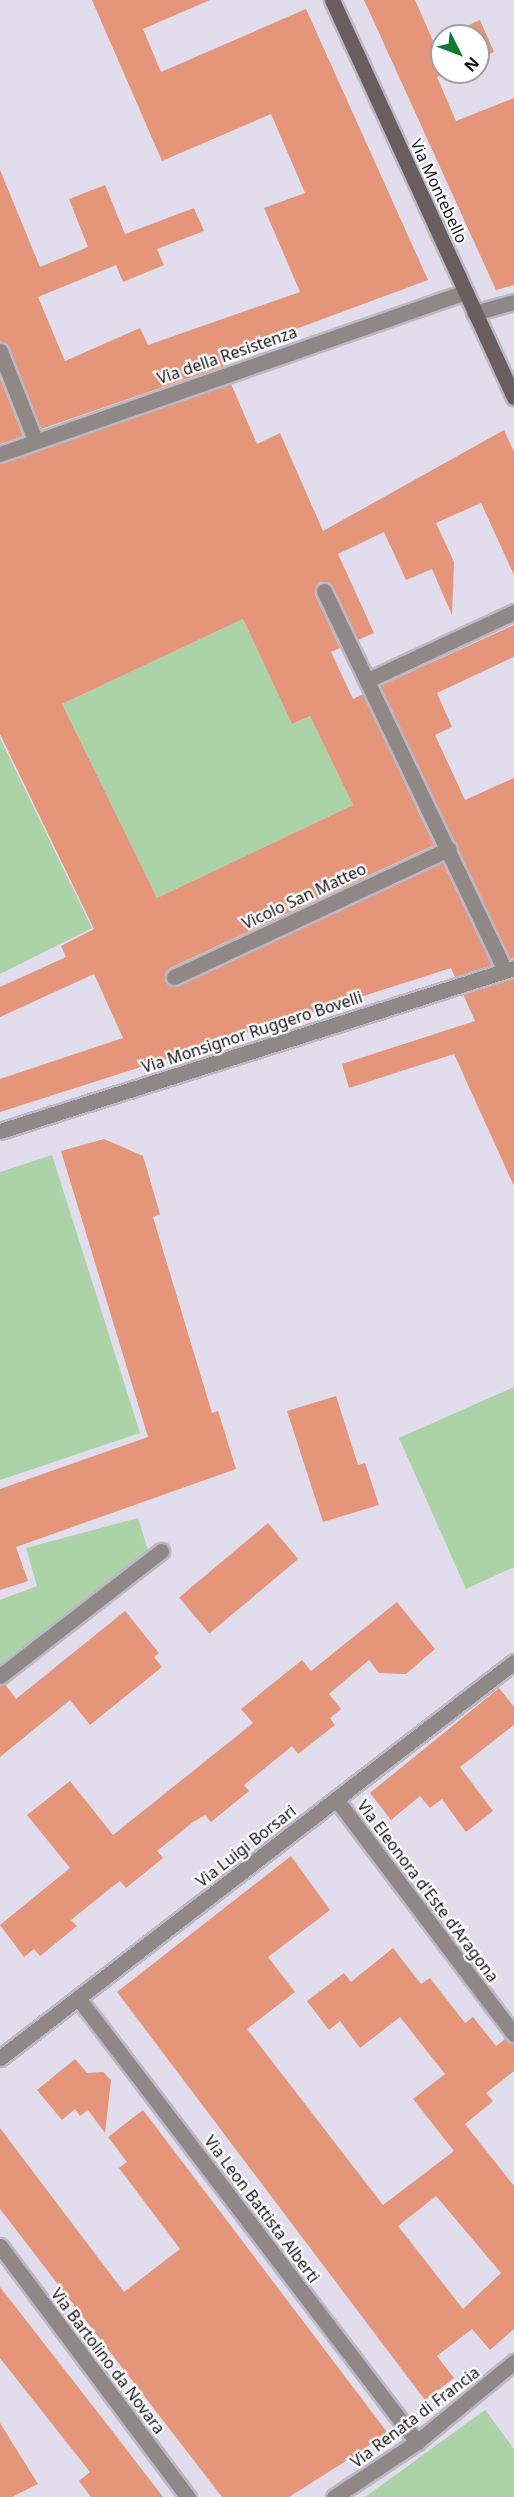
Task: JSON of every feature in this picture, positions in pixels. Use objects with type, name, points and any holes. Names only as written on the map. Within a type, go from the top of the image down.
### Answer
[{"type":"street","name":"Via Montebello","points":[[332,0],[514,398]]},
{"type":"street","name":"Via della Resistenza","points":[[0,454],[466,292]]},
{"type":"street","points":[[474,313],[514,302]]},
{"type":"street","points":[[0,351],[35,440]]},
{"type":"street","points":[[324,591],[509,969]]},
{"type":"street","points":[[368,680],[514,612]]},
{"type":"street","name":"Vicolo San Matteo","points":[[174,977],[449,849]]},
{"type":"street","name":"Via Monsignor Ruggero Bovelli","points":[[0,1131],[509,969]]},
{"type":"street","points":[[0,1676],[161,1551]]},
{"type":"street","name":"Via Luigi Borsari","points":[[0,2058],[514,1662]]},
{"type":"street","name":"Via Eleonora d'Este d'Aragona","points":[[336,1799],[514,2034]]},
{"type":"street","name":"Via Leon Battista Alberti","points":[[78,1998],[417,2442]]},
{"type":"street","name":"Via Bartolino da Novara","points":[[0,2247],[188,2497]]},
{"type":"street","name":"Via Renata di Francia","points":[[334,2497],[417,2442],[514,2362]]},
{"type":"green space","points":[[243,619],[292,724],[310,716],[353,805],[157,898],[62,704]]},
{"type":"green space","points":[[0,738],[92,928],[0,974]]},
{"type":"green space","points":[[52,1155],[140,1433],[0,1480],[0,1172]]},
{"type":"green space","points":[[514,1387],[514,1567],[466,1589],[399,1438]]},
{"type":"green space","points":[[138,1518],[148,1550],[0,1664],[0,1600],[37,1586],[26,1548]]},
{"type":"green space","points":[[485,2410],[514,2449],[514,2497],[365,2497]]},
{"type":"building","points":[[92,0],[210,0],[143,29],[161,72],[306,9],[428,280],[220,357],[224,366],[41,429],[9,347],[0,341],[0,170],[40,267],[88,247],[69,199],[105,185],[125,234],[194,208],[204,231],[157,249],[164,265],[123,282],[116,265],[38,297],[65,361],[140,328],[148,345],[300,292],[264,208],[305,193],[271,114],[162,161]]},
{"type":"building","points":[[364,0],[415,0],[430,34],[430,84],[440,84],[456,121],[514,98],[514,285],[496,290]]},
{"type":"building","points":[[0,378],[23,436],[0,444]]},
{"type":"building","points":[[231,384],[257,444],[280,433],[323,531],[504,430],[514,452],[514,575],[481,503],[436,523],[454,562],[452,615],[432,569],[406,580],[384,532],[338,554],[374,633],[358,640],[333,587],[329,583],[320,582],[316,586],[315,595],[340,648],[331,652],[353,699],[363,694],[434,845],[170,968],[166,972],[165,981],[169,985],[178,986],[443,863],[492,965],[455,977],[451,968],[0,1112],[0,1079],[123,1038],[94,974],[0,1017],[0,987],[66,957],[61,946],[94,929],[0,734],[0,464]],"holes":[[[243,619],[292,724],[310,716],[353,805],[157,898],[62,704]]]},
{"type":"building","points":[[514,625],[514,657],[437,693],[452,727],[435,735],[465,800],[514,778],[514,958],[510,959],[380,686]]},
{"type":"building","points":[[514,978],[514,1186],[454,1054],[349,1088],[342,1064],[475,1021],[463,994]]},
{"type":"building","points":[[104,1139],[143,1156],[160,1214],[153,1217],[212,1413],[218,1411],[236,1469],[16,1547],[28,1581],[0,1590],[0,1489],[148,1437],[61,1151]]},
{"type":"building","points":[[336,1396],[358,1465],[365,1463],[379,1505],[323,1522],[287,1411]]},
{"type":"building","points":[[268,1523],[298,1559],[209,1634],[179,1598]]},
{"type":"building","points":[[397,1602],[435,1649],[406,1674],[379,1673],[369,1660],[329,1694],[341,1709],[330,1718],[335,1725],[298,1754],[292,1746],[244,1785],[249,1791],[211,1822],[205,1815],[193,1822],[157,1851],[163,1858],[126,1888],[120,1881],[71,1920],[77,1926],[40,1956],[34,1949],[24,1957],[0,1925],[70,1868],[27,1815],[70,1781],[113,1835],[253,1723],[241,1709],[302,1660],[311,1671]]},
{"type":"building","points":[[125,1611],[159,1653],[154,1657],[162,1667],[90,1725],[70,1700],[0,1757],[0,1686],[5,1684],[16,1699]]},
{"type":"building","points":[[499,1688],[514,1707],[514,1725],[460,1767],[493,1811],[466,1832],[442,1799],[430,1808],[420,1796],[391,1820],[370,1793]]},
{"type":"building","points":[[291,1856],[330,1910],[268,1957],[295,1992],[247,2029],[383,2205],[454,2151],[413,2099],[445,2074],[400,2017],[360,2048],[340,2021],[329,2030],[307,2001],[344,1973],[351,1982],[393,1948],[421,1984],[430,1978],[465,2023],[473,2017],[496,2046],[505,2039],[514,2044],[514,2071],[486,2093],[493,2101],[465,2124],[514,2186],[514,2329],[490,2350],[472,2329],[437,2356],[454,2378],[425,2400],[117,1992]],"holes":[[[436,2196],[501,2273],[463,2309],[398,2226]]]},
{"type":"building","points":[[75,2059],[87,2073],[103,2072],[111,2080],[105,2133],[88,2110],[80,2116],[75,2109],[62,2120],[37,2090]]},
{"type":"building","points":[[143,2110],[387,2432],[289,2497],[222,2497],[0,2209],[0,2128],[124,2292],[180,2249],[119,2168],[127,2162],[108,2137]]},
{"type":"building","points":[[0,2287],[163,2497],[91,2497],[79,2481],[90,2472],[0,2358]]},
{"type":"building","points":[[0,2423],[38,2484],[12,2497],[0,2497]]}]
